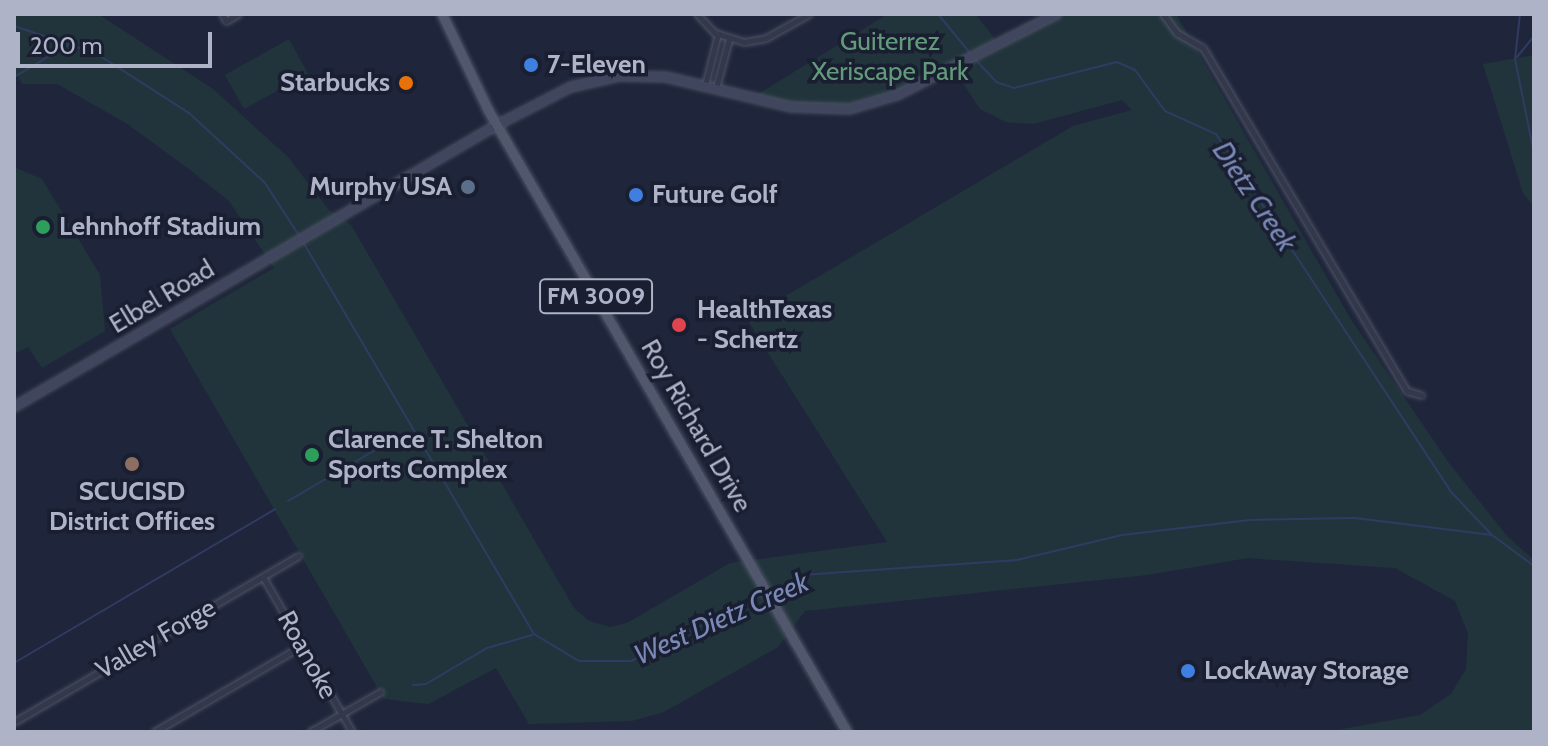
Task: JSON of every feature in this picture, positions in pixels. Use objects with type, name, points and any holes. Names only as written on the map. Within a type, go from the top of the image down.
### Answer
[{"type":"main road","name":"Roy Richard Drive","points":[[442,14],[497,125],[847,732]]},
{"type":"street","points":[[222,14],[226,21],[238,14]]},
{"type":"street","points":[[697,14],[718,34],[727,38],[766,38],[809,14]]},
{"type":"street","points":[[1163,14],[1177,33],[1203,48],[1407,391],[1421,395]]},
{"type":"street","name":"Elbel Road","points":[[14,407],[555,94],[600,79],[666,77],[791,107],[836,110],[880,102],[1055,15]]},
{"type":"street","points":[[705,85],[718,34]]},
{"type":"street","points":[[716,88],[727,38]]},
{"type":"street","name":"Valley Forge","points":[[14,722],[298,556]]},
{"type":"street","name":"Roanoke","points":[[263,577],[352,732]]},
{"type":"street","points":[[154,732],[301,646]]},
{"type":"street","points":[[310,732],[380,692]]},
{"type":"green space","name":"Guiterrez Xeriscape Park","points":[[14,14],[98,14],[213,89],[288,157],[329,210],[351,225],[574,608],[589,621],[610,627],[627,623],[730,563],[887,542],[747,319],[1073,126],[1132,110],[1122,100],[1033,124],[1006,122],[980,109],[953,68],[897,95],[836,110],[752,98],[888,14],[975,14],[999,44],[1057,14],[1176,14],[1350,318],[1449,463],[1507,536],[1534,560],[1534,732],[1326,732],[1420,715],[1451,694],[1466,669],[1468,633],[1455,601],[1395,568],[1248,558],[1147,575],[805,611],[778,647],[664,712],[632,721],[529,724],[496,668],[428,704],[384,699],[170,329],[274,268],[229,201],[126,123],[57,84],[22,84],[14,70]]},
{"type":"green space","points":[[289,39],[308,74],[244,109],[225,75]]},
{"type":"green space","points":[[1534,55],[1534,206],[1523,193],[1483,64]]},
{"type":"green space","name":"Lehnhoff Stadium","points":[[14,167],[42,179],[100,275],[105,331],[42,368],[28,347],[14,354]]},
{"type":"waterway","name":"Dietz Creek","points":[[938,14],[970,53]]},
{"type":"waterway","points":[[1520,14],[1515,59],[1534,153]]},
{"type":"waterway","name":"West Dietz Creek","points":[[14,26],[97,54],[189,113],[265,183],[300,237]]},
{"type":"waterway","points":[[1517,57],[1534,36]]},
{"type":"waterway","points":[[14,77],[68,45]]},
{"type":"waterway","name":"Dietz Creek","points":[[974,58],[996,82],[1014,88],[1117,62],[1135,70],[1165,111],[1216,134],[1452,493],[1491,534]]},
{"type":"waterway","name":"West Dietz Creek","points":[[303,242],[534,634],[579,661],[631,661],[762,595]]},
{"type":"waterway","points":[[288,501],[384,445],[414,435]]},
{"type":"waterway","points":[[14,663],[275,509]]},
{"type":"waterway","name":"West Dietz Creek","points":[[771,591],[802,575],[1017,560],[1122,535],[1250,520],[1355,518],[1492,535],[1534,566]]},
{"type":"waterway","points":[[413,685],[426,684],[487,648],[532,635]]},
{"type":"place","name":"7-Eleven","points":[[531,65]]},
{"type":"place","name":"Starbucks","points":[[406,83]]},
{"type":"place","name":"Murphy USA","points":[[468,187]]},
{"type":"place","name":"Future Golf","points":[[636,195]]},
{"type":"place","name":"Lehnhoff Stadium","points":[[43,227]]},
{"type":"place","name":"HealthTexas - Schertz","points":[[679,325]]},
{"type":"place","name":"Clarence T. Shelton Sports Complex","points":[[312,455]]},
{"type":"place","name":"SCUCISD District Offices","points":[[132,464]]},
{"type":"place","name":"LockAway Storage","points":[[1188,671]]}]
